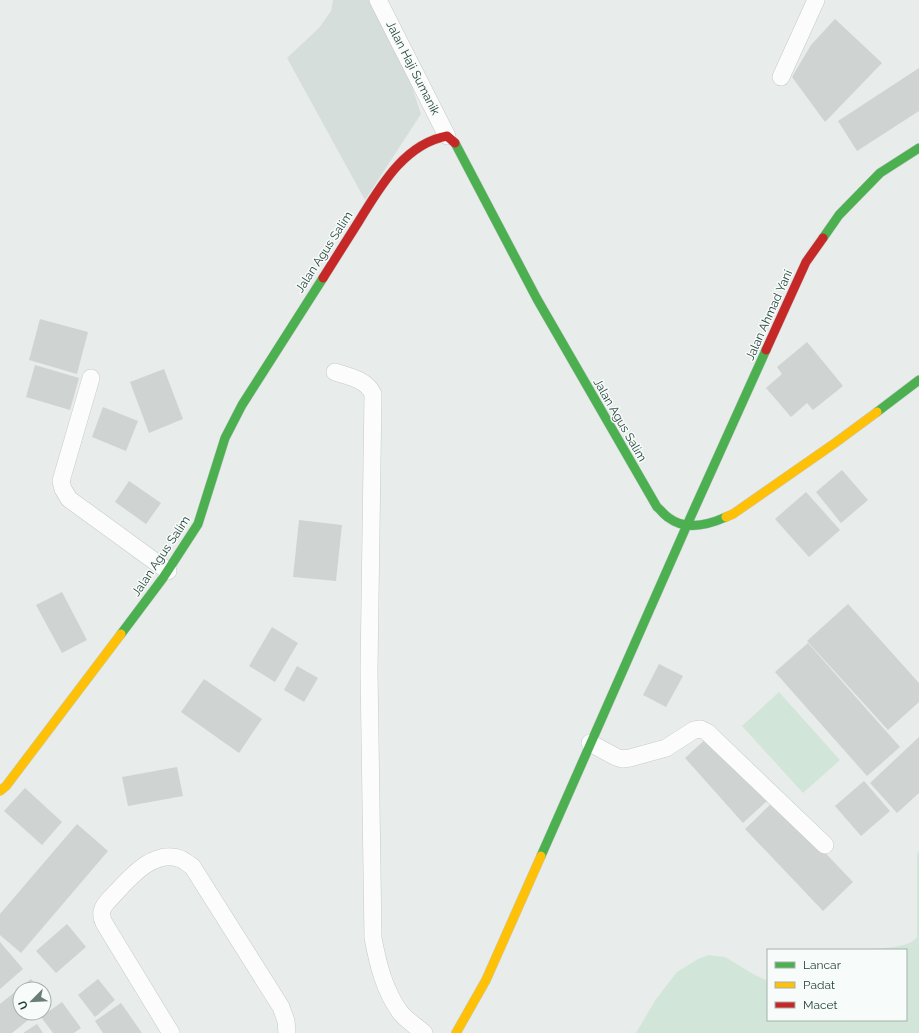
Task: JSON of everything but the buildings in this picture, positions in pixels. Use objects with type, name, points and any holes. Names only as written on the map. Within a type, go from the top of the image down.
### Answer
[{"type":"main road","name":"Jalan Agus Salim","points":[[0,791],[11,779],[168,571],[198,524],[225,438],[242,405],[382,183],[410,153],[437,138],[447,136],[455,143],[537,300],[657,507],[670,520],[687,525]]},
{"type":"main road","name":"Jalan Ahmad Yani","points":[[456,1033],[486,980],[687,525],[806,262],[839,215],[880,173],[919,148]]},
{"type":"main road","points":[[687,525],[703,526],[733,514],[835,443],[919,380]]},
{"type":"street","name":"Jalan Haji Sumanik","points":[[378,0],[447,136]]},
{"type":"street","points":[[781,76],[816,0]]},
{"type":"street","points":[[335,372],[367,384],[373,394],[369,670],[373,938],[378,966],[388,991],[400,1013],[424,1033]]},
{"type":"street","points":[[91,378],[61,481],[63,489],[69,499],[168,571]]},
{"type":"street","points":[[590,743],[616,757],[622,759],[630,758],[666,748],[694,730],[701,729],[707,732],[825,844]]},
{"type":"street","points":[[171,1033],[104,923],[101,915],[106,902],[145,864],[156,858],[171,857],[182,860],[192,866],[281,1007],[286,1021],[287,1033]]},
{"type":"shaded area","points":[[333,0],[369,0],[404,63],[421,114],[365,200],[287,58],[319,28],[331,11]]},
{"type":"green space","points":[[779,692],[840,760],[803,793],[742,726]]},
{"type":"green space","points":[[919,851],[919,1033],[636,1033],[656,999],[677,972],[698,959],[709,955],[725,957],[767,981],[767,1021],[907,1021],[907,949],[873,949],[900,946],[913,941],[917,937],[917,854]]},
{"type":"traffic: fast","points":[[455,143],[537,299],[657,507],[667,517],[676,522],[690,526],[705,524],[726,517]]},
{"type":"traffic: fast","points":[[823,238],[839,215],[880,173],[919,148]]},
{"type":"traffic: fast","points":[[121,634],[163,578],[198,524],[225,438],[242,405],[323,278]]},
{"type":"traffic: fast","points":[[541,856],[766,350]]},
{"type":"traffic: fast","points":[[877,412],[919,380]]},
{"type":"traffic: slow","points":[[726,517],[733,514],[877,412]]},
{"type":"traffic: slow","points":[[0,791],[6,786],[121,634]]},
{"type":"traffic: slow","points":[[456,1033],[486,980],[541,856]]},
{"type":"traffic: jam","points":[[323,278],[376,194],[406,157],[418,148],[447,136],[455,143]]},
{"type":"traffic: jam","points":[[766,350],[806,262],[823,238]]}]
